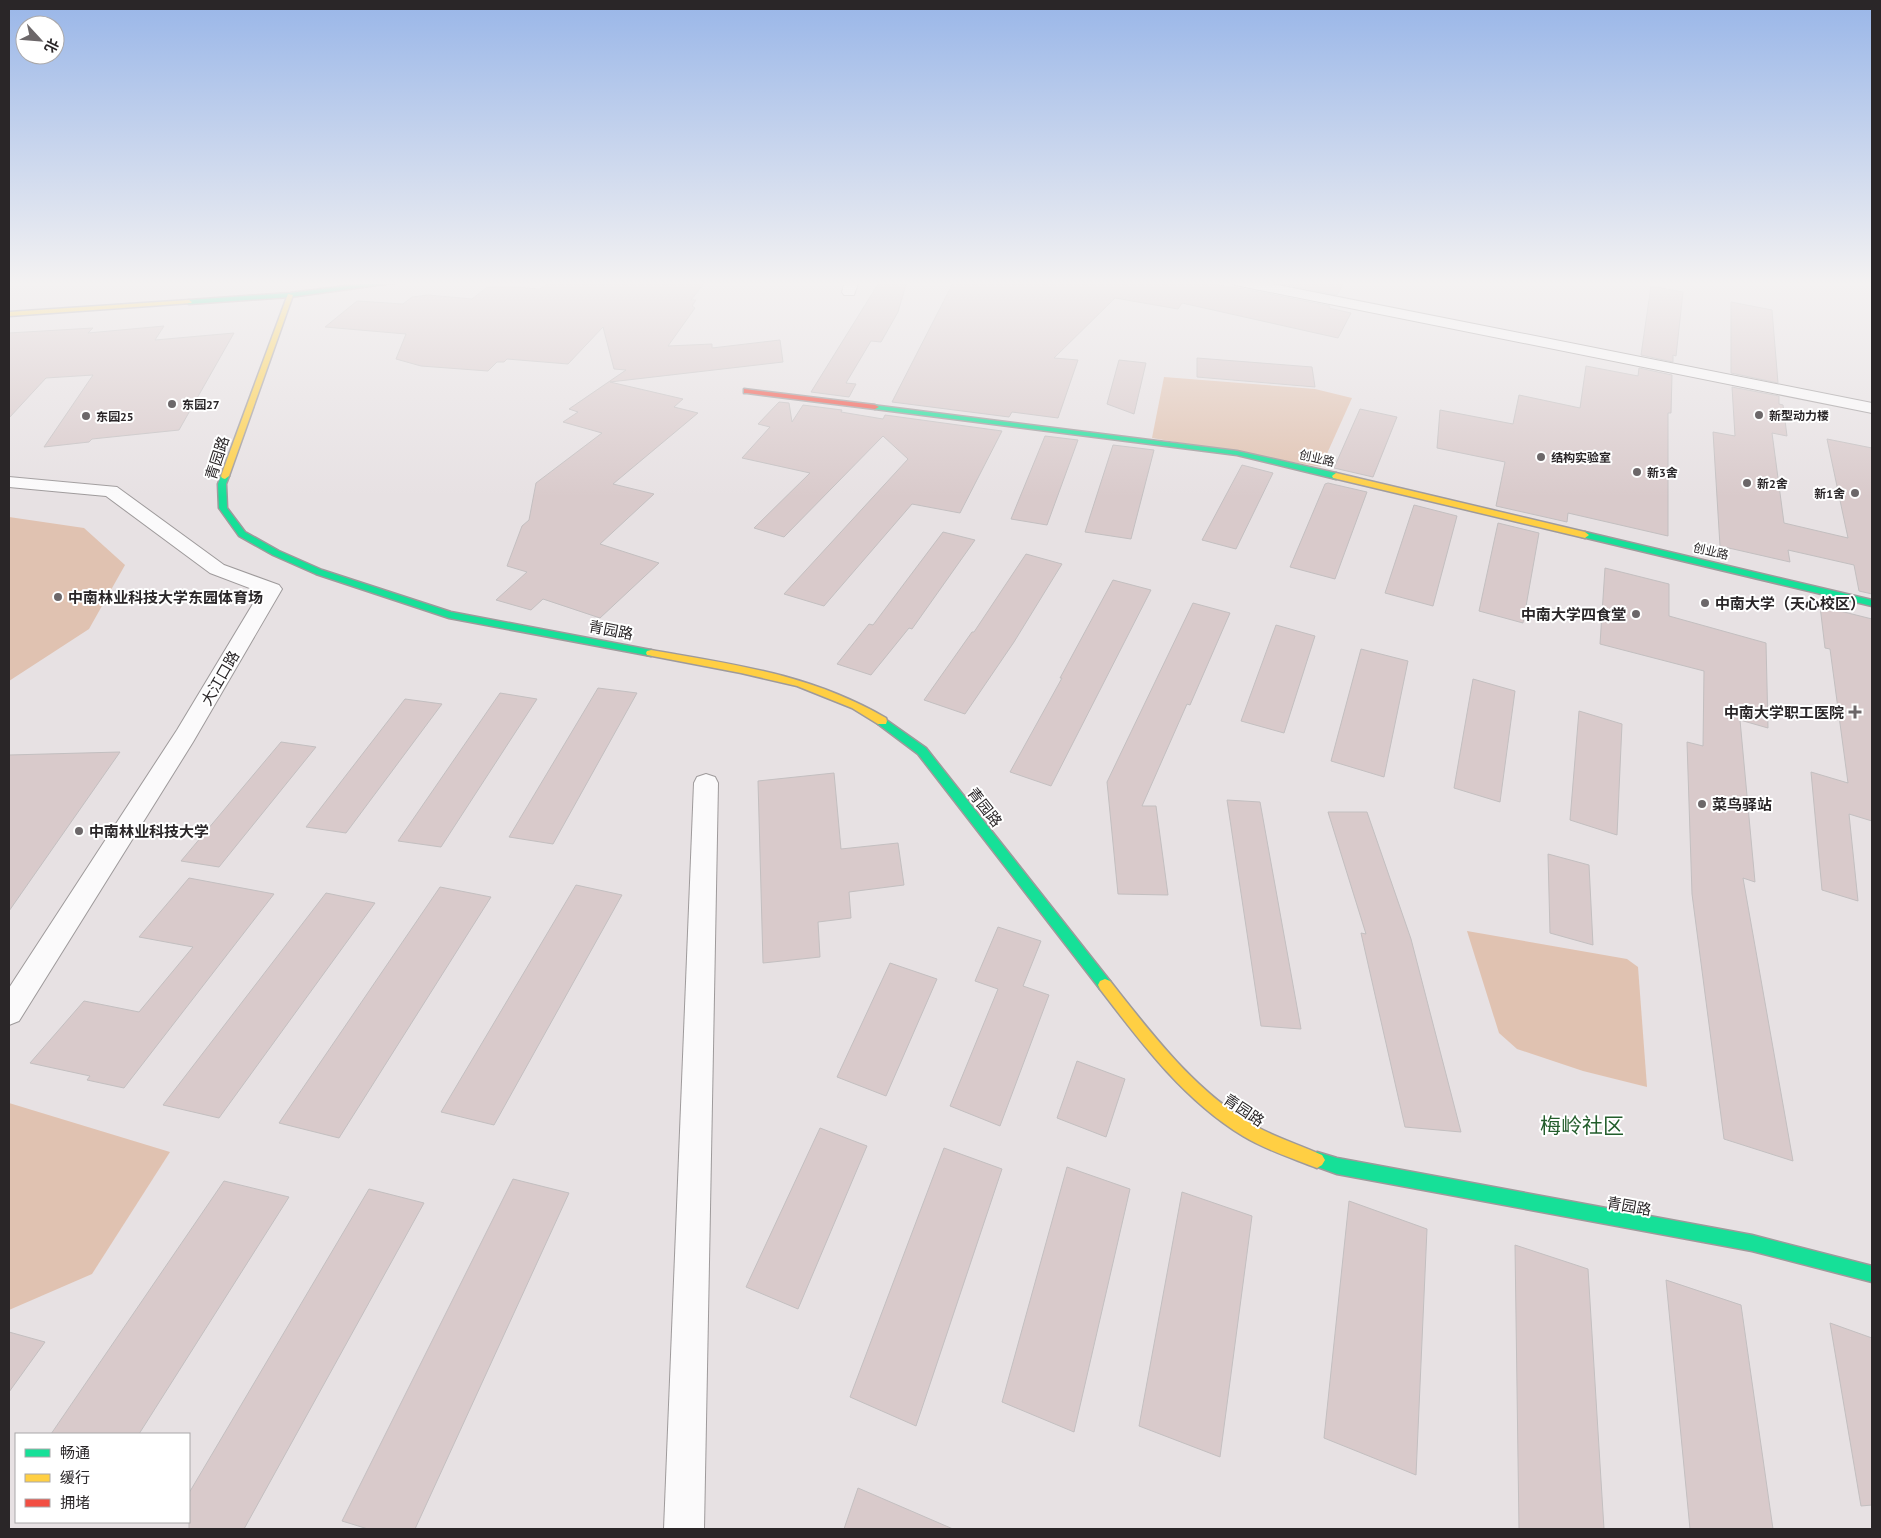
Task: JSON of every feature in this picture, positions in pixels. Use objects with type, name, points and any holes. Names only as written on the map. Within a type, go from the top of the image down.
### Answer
[{"type":"street","name":"青园路","points":[[269,353],[222,484],[223,508],[242,534],[276,553],[319,572],[449,615],[791,680],[823,690],[877,715],[900,731],[922,751],[1160,1056],[1190,1089],[1222,1114],[1258,1138],[1299,1155],[1337,1166],[1752,1243],[1872,1274]]},
{"type":"street","points":[[1593,353],[1872,408]]},
{"type":"street","name":"创业路","points":[[747,391],[1237,452],[1872,603]]},
{"type":"street","name":"大江口路","points":[[9,482],[111,491],[217,568],[272,589],[185,736],[9,1012]]},
{"type":"street","points":[[684,1529],[706,783]]},
{"type":"shaded area","points":[[1164,377],[1315,389],[1352,398],[1321,467],[1152,438]]},
{"type":"shaded area","name":"中南林业科技大学东园体育场","points":[[9,517],[84,528],[125,565],[89,629],[9,681]]},
{"type":"shaded area","points":[[1467,931],[1627,959],[1638,967],[1647,1087],[1583,1071],[1517,1049],[1499,1033]]},
{"type":"shaded area","points":[[9,1103],[170,1152],[92,1274],[9,1310]]},
{"type":"building","points":[[9,353],[223,353],[179,430],[92,439],[89,442],[44,447],[93,375],[46,378],[9,418]]},
{"type":"building","points":[[398,353],[579,353],[568,364],[507,359],[504,362],[497,362],[488,371],[421,366],[396,359]]},
{"type":"building","points":[[610,353],[782,353],[783,362],[610,382],[683,399],[674,407],[698,413],[613,484],[654,494],[600,544],[659,563],[600,618],[543,599],[531,610],[496,600],[527,572],[507,566],[522,526],[529,520],[536,483],[602,433],[563,422],[578,412],[569,409],[626,370],[614,369]]},
{"type":"building","points":[[835,353],[864,353],[846,383],[856,384],[849,397],[811,392]]},
{"type":"building","points":[[917,353],[1059,353],[1054,358],[1078,360],[1058,418],[1012,412],[1009,417],[892,402]]},
{"type":"building","points":[[1641,353],[1676,353],[1676,356],[1673,355],[1673,362],[1641,355]]},
{"type":"building","points":[[1731,353],[1776,353],[1778,383],[1731,373]]},
{"type":"building","points":[[1197,358],[1312,367],[1315,387],[1197,377]]},
{"type":"building","points":[[1119,360],[1146,363],[1134,414],[1107,404]]},
{"type":"building","points":[[1586,366],[1638,376],[1639,368],[1672,375],[1671,413],[1668,413],[1668,536],[1568,513],[1567,522],[1496,506],[1505,462],[1437,448],[1440,410],[1513,424],[1519,395],[1580,408]]},
{"type":"building","points":[[1732,387],[1779,396],[1779,404],[1783,405],[1787,436],[1772,433],[1784,523],[1848,538],[1827,439],[1872,448],[1872,594],[1859,591],[1854,565],[1788,550],[1790,562],[1720,546],[1713,432],[1735,436]]},
{"type":"building","points":[[779,402],[789,403],[792,422],[803,405],[842,410],[841,412],[883,419],[885,415],[1002,431],[960,513],[912,504],[824,606],[784,594],[908,459],[883,436],[784,537],[754,528],[810,473],[742,458],[770,427],[758,424]]},
{"type":"building","points":[[1360,409],[1397,417],[1373,477],[1334,468]]},
{"type":"building","points":[[1045,436],[1078,440],[1047,525],[1011,519]]},
{"type":"building","points":[[1113,445],[1154,450],[1131,539],[1085,532]]},
{"type":"building","points":[[1242,465],[1273,473],[1236,549],[1202,540]]},
{"type":"building","points":[[1328,483],[1367,492],[1335,579],[1290,567],[1325,484]]},
{"type":"building","points":[[1414,505],[1457,516],[1433,606],[1385,593]]},
{"type":"building","points":[[1498,523],[1539,533],[1523,623],[1479,611]]},
{"type":"building","points":[[943,532],[975,540],[912,629],[909,628],[871,675],[837,664],[869,624],[873,625]]},
{"type":"building","points":[[1026,554],[1062,564],[1014,642],[965,714],[924,700],[972,632],[974,632]]},
{"type":"building","points":[[1605,568],[1669,584],[1669,616],[1766,643],[1768,728],[1740,720],[1755,882],[1743,878],[1793,1161],[1724,1139],[1692,894],[1687,742],[1703,746],[1704,671],[1600,644]]},
{"type":"building","points":[[1113,580],[1151,590],[1051,786],[1010,772],[1062,678],[1060,678]]},
{"type":"building","points":[[1193,603],[1230,613],[1190,705],[1187,704],[1142,806],[1156,806],[1168,895],[1118,894],[1107,782]]},
{"type":"building","points":[[1820,606],[1872,619],[1872,821],[1849,814],[1858,901],[1822,890],[1811,772],[1848,783],[1830,649],[1825,648]]},
{"type":"building","points":[[1276,625],[1315,636],[1284,733],[1241,721]]},
{"type":"building","points":[[1361,649],[1408,661],[1384,777],[1331,761]]},
{"type":"building","points":[[1473,679],[1515,691],[1500,802],[1454,788]]},
{"type":"building","points":[[598,688],[637,693],[553,844],[509,837]]},
{"type":"building","points":[[500,693],[537,699],[441,847],[398,841]]},
{"type":"building","points":[[405,699],[442,704],[346,833],[306,827]]},
{"type":"building","points":[[1579,711],[1622,724],[1617,835],[1570,820]]},
{"type":"building","points":[[281,742],[316,747],[219,867],[181,861]]},
{"type":"building","points":[[120,752],[9,911],[9,755]]},
{"type":"building","points":[[834,773],[841,849],[898,843],[904,885],[849,892],[851,918],[818,922],[820,957],[763,963],[758,781]]},
{"type":"building","points":[[1227,800],[1260,802],[1301,1029],[1261,1026]]},
{"type":"building","points":[[1328,812],[1367,812],[1411,939],[1461,1132],[1405,1127],[1361,933],[1366,934]]},
{"type":"building","points":[[1548,854],[1589,865],[1593,945],[1550,933]]},
{"type":"building","points":[[189,878],[274,894],[124,1088],[87,1080],[90,1076],[30,1063],[84,1001],[139,1012],[193,947],[139,937]]},
{"type":"building","points":[[576,885],[622,895],[494,1125],[441,1112]]},
{"type":"building","points":[[440,887],[491,897],[339,1138],[279,1123]]},
{"type":"building","points":[[326,893],[375,903],[219,1118],[163,1105]]},
{"type":"building","points":[[998,927],[1041,941],[1023,986],[1049,995],[1000,1126],[950,1106],[998,989],[975,981]]},
{"type":"building","points":[[890,963],[937,979],[886,1096],[837,1077]]},
{"type":"building","points":[[1077,1061],[1125,1079],[1106,1137],[1057,1118]]},
{"type":"building","points":[[820,1128],[867,1146],[798,1309],[746,1287]]},
{"type":"building","points":[[944,1148],[1002,1169],[916,1426],[850,1397]]},
{"type":"building","points":[[1067,1167],[1130,1189],[1074,1432],[1002,1402]]},
{"type":"building","points":[[513,1179],[569,1193],[415,1529],[368,1529],[342,1521]]},
{"type":"building","points":[[224,1181],[289,1197],[140,1433],[52,1433]]},
{"type":"building","points":[[369,1189],[424,1203],[244,1529],[189,1529],[190,1491]]},
{"type":"building","points":[[1182,1192],[1252,1216],[1220,1457],[1139,1426]]},
{"type":"building","points":[[1349,1201],[1427,1229],[1416,1475],[1324,1438]]},
{"type":"building","points":[[1515,1245],[1588,1269],[1604,1529],[1519,1529]]},
{"type":"building","points":[[1666,1280],[1741,1305],[1773,1529],[1690,1529]]},
{"type":"building","points":[[1830,1323],[1872,1338],[1872,1505],[1861,1506]]},
{"type":"building","points":[[9,1332],[45,1342],[9,1392]]},
{"type":"building","points":[[858,1488],[953,1529],[844,1529]]},
{"type":"traffic: fast","points":[[875,407],[1237,453],[1336,476]]},
{"type":"traffic: fast","points":[[225,476],[222,484],[223,508],[242,534],[276,553],[319,572],[449,615],[651,653]]},
{"type":"traffic: fast","points":[[1585,535],[1872,603]]},
{"type":"traffic: fast","points":[[882,721],[922,751],[1105,985]]},
{"type":"traffic: fast","points":[[1317,1160],[1337,1166],[1752,1243],[1872,1274]]},
{"type":"traffic: slow","points":[[225,476],[269,353]]},
{"type":"traffic: slow","points":[[1336,476],[1585,535]]},
{"type":"traffic: slow","points":[[651,653],[741,669],[800,684],[856,706],[882,721]]},
{"type":"traffic: slow","points":[[1105,985],[1172,1068],[1221,1113],[1281,1147],[1317,1160]]},
{"type":"traffic: jam","points":[[747,391],[875,407]]},
{"type":"place","name":"东园27","points":[[172,404]]},
{"type":"place","name":"新型动力楼","points":[[1759,415]]},
{"type":"place","name":"东园25","points":[[86,416]]},
{"type":"place","name":"结构实验室","points":[[1541,457]]},
{"type":"place","name":"新3舍","points":[[1637,472]]},
{"type":"place","name":"新2舍","points":[[1747,483]]},
{"type":"place","name":"新1舍","points":[[1855,493]]},
{"type":"place","name":"中南林业科技大学东园体育场","points":[[58,597]]},
{"type":"place","name":"中南大学（天心校区）","points":[[1705,603]]},
{"type":"place","name":"中南大学四食堂","points":[[1636,614]]},
{"type":"place","name":"中南大学职工医院","points":[[1855,712]]},
{"type":"place","name":"菜鸟驿站","points":[[1702,804]]},
{"type":"place","name":"中南林业科技大学","points":[[79,831]]},
{"type":"district","name":"梅岭社区","points":[[1582,1125]]}]
